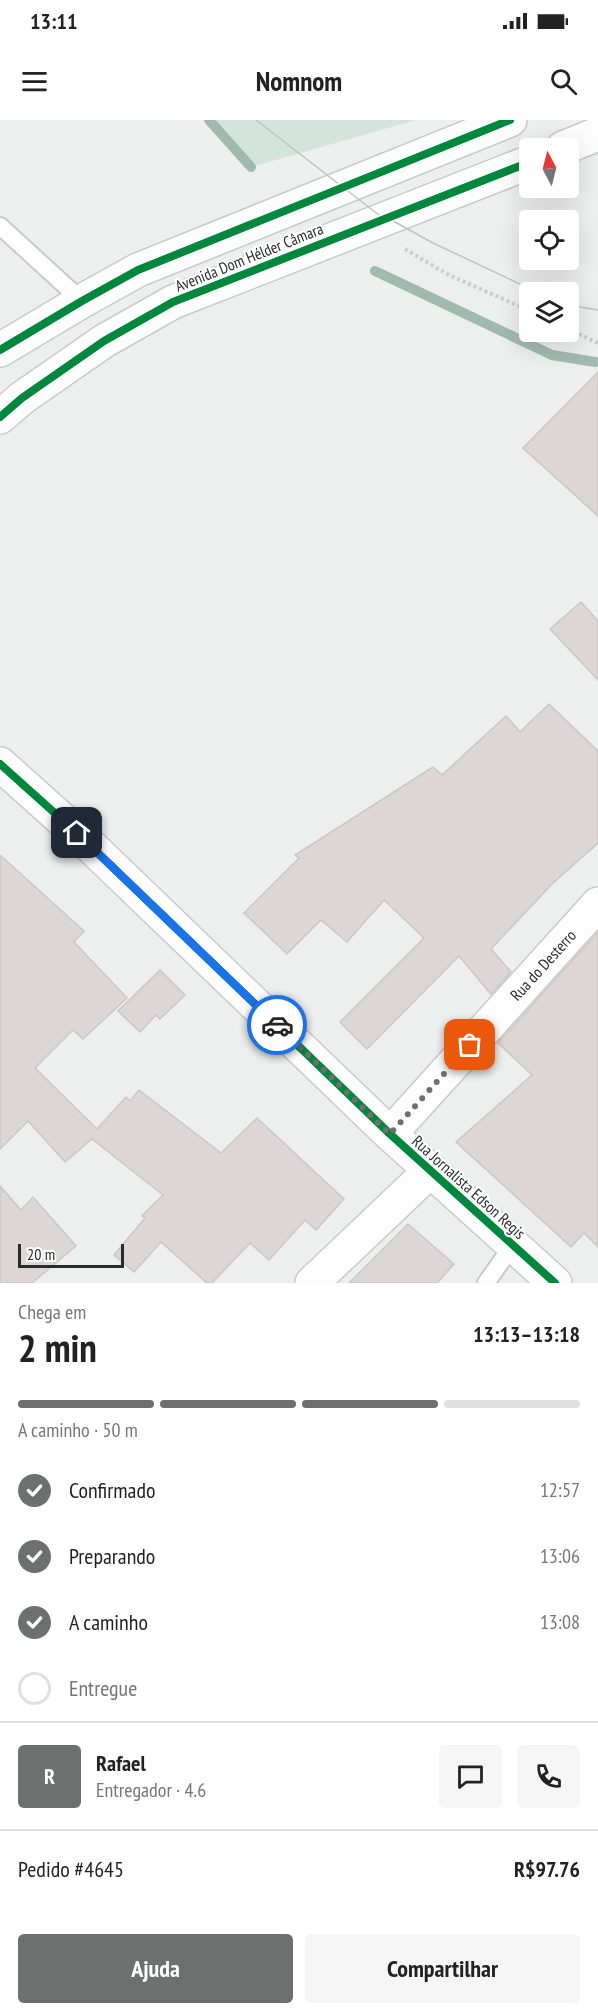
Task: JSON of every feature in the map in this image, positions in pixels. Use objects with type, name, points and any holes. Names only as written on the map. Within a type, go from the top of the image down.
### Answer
[{"type":"street","name":"Avenida Dom Hélder Câmara","points":[[0,350],[138,270],[510,120]]},
{"type":"street","points":[[579,142],[598,134]]},
{"type":"street","name":"Avenida Dom Hélder Câmara","points":[[0,417],[104,341],[173,302],[519,166]]},
{"type":"street","name":"Rua Jornalista Edson Regis","points":[[0,764],[77,833],[390,1134],[555,1283]]},
{"type":"street","name":"Rua do Desterro","points":[[390,1134],[598,904]]},
{"type":"street","points":[[312,1283],[430,1171]]},
{"type":"lane","points":[[0,226],[82,301]]},
{"type":"lane","points":[[486,1283],[513,1245]]},
{"type":"path","points":[[365,226],[447,273],[519,306]]},
{"type":"path","points":[[579,334],[598,343]]},
{"type":"shaded area","points":[[209,120],[416,120],[251,167]]},
{"type":"building","points":[[598,372],[598,516],[523,448]]},
{"type":"building","points":[[581,602],[598,621],[598,680],[550,629]]},
{"type":"building","points":[[549,704],[598,751],[598,843],[552,884],[491,949],[511,972],[491,994],[459,956],[367,1049],[340,1022],[424,938],[384,900],[347,942],[321,920],[287,954],[244,913],[299,858],[295,855],[433,767],[442,775],[506,716],[520,732]]},
{"type":"building","points":[[0,855],[84,931],[74,942],[127,998],[83,1039],[73,1030],[35,1068],[97,1129],[126,1097],[130,1101],[139,1090],[221,1153],[257,1118],[344,1199],[316,1230],[305,1220],[269,1260],[250,1243],[212,1283],[207,1283],[161,1242],[134,1272],[114,1255],[145,1218],[142,1216],[163,1195],[92,1139],[65,1162],[28,1121],[0,1149]]},
{"type":"building","points":[[598,932],[598,1247],[584,1233],[571,1247],[456,1142],[532,1075],[498,1043]]},
{"type":"building","points":[[160,970],[185,995],[160,1019],[156,1015],[140,1032],[118,1011]]},
{"type":"building","points":[[0,1186],[21,1210],[33,1197],[76,1246],[32,1283],[0,1283]]},
{"type":"building","points":[[408,1224],[454,1264],[437,1283],[349,1283]]},
{"type":"waterway","points":[[209,120],[251,167]]},
{"type":"waterway","points":[[375,271],[552,355],[595,362]]},
{"type":"tram line","points":[[256,120],[384,219],[393,221],[433,243],[519,284]]},
{"type":"tram line","points":[[579,307],[598,310]]},
{"type":"cycle path","points":[[0,350],[138,270],[510,120]]},
{"type":"cycle path","points":[[0,417],[22,398],[104,341],[173,302],[519,166]]},
{"type":"cycle path","points":[[0,764],[77,833],[390,1134],[555,1283]]},
{"type":"way so far","points":[[277,1025],[390,1134],[470,1045]]},
{"type":"route","points":[[77,833],[277,1025]]}]
